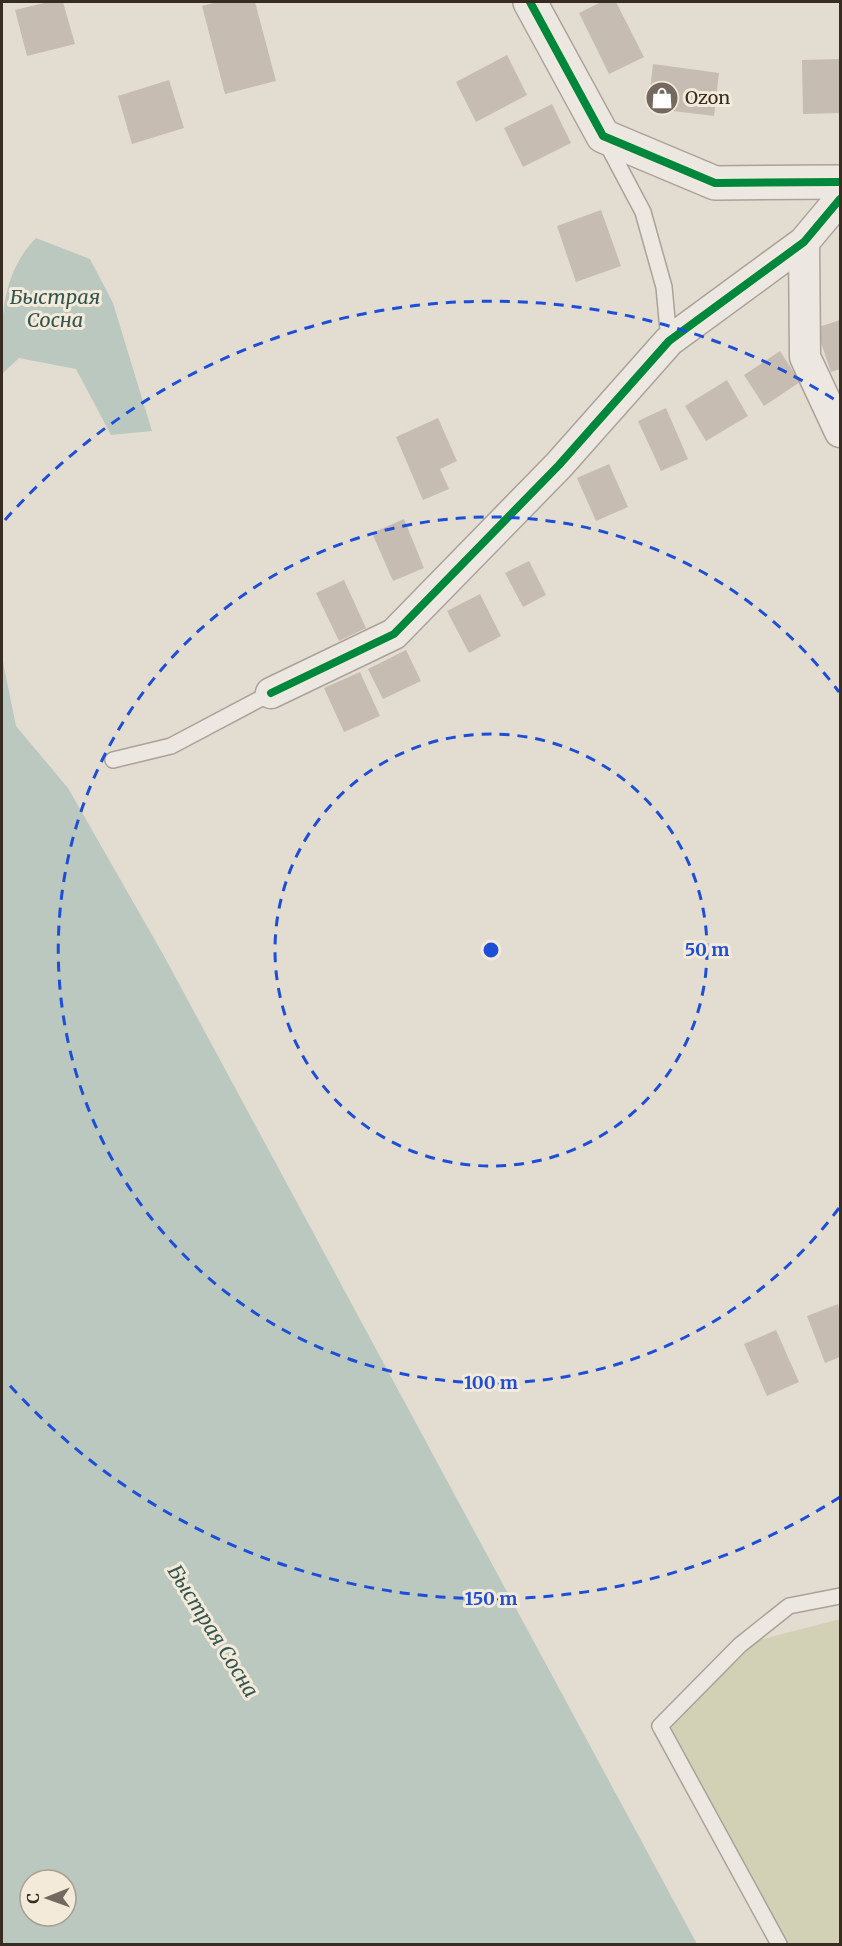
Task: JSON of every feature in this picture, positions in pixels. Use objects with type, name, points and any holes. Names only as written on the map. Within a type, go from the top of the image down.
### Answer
[{"type":"street","points":[[531,2],[603,136],[715,183],[840,182]]},
{"type":"street","points":[[271,693],[394,634],[560,465],[669,341],[804,242],[840,199]]},
{"type":"street","points":[[804,242],[805,357],[840,432]]},
{"type":"lane","points":[[603,136],[643,212],[664,287],[669,341]]},
{"type":"lane","points":[[113,760],[171,746],[271,693]]},
{"type":"lane","points":[[779,1944],[660,1726],[740,1645],[789,1606],[840,1596]]},
{"type":"green space","points":[[840,1619],[840,1944],[779,1944],[660,1726],[740,1645]]},
{"type":"water","name":"Быстрая Сосна","points":[[36,238],[90,259],[113,303],[152,431],[111,435],[76,369],[19,358],[2,374],[3,318],[9,284],[24,252]]},
{"type":"water","points":[[2,657],[16,726],[68,788],[164,956],[697,1944],[2,1944]]},
{"type":"building","points":[[48,2],[63,2],[75,44],[27,56],[15,10]]},
{"type":"building","points":[[217,2],[255,2],[276,81],[225,94],[202,6]]},
{"type":"building","points":[[601,2],[616,2],[644,57],[609,74],[579,13]]},
{"type":"building","points":[[507,55],[527,95],[476,122],[456,82]]},
{"type":"building","points":[[840,59],[840,113],[803,114],[802,60]]},
{"type":"building","points":[[653,64],[719,73],[714,116],[648,108]]},
{"type":"building","points":[[169,80],[184,128],[132,144],[118,96]]},
{"type":"building","points":[[552,104],[571,143],[523,167],[504,128]]},
{"type":"building","points":[[601,210],[621,266],[576,282],[557,226]]},
{"type":"building","points":[[840,320],[840,369],[831,372],[816,328]]},
{"type":"building","points":[[780,351],[800,382],[764,406],[744,375]]},
{"type":"building","points":[[727,380],[748,416],[706,441],[685,406]]},
{"type":"building","points":[[666,408],[688,459],[661,471],[638,421]]},
{"type":"building","points":[[438,418],[457,461],[440,469],[449,489],[423,500],[396,437]]},
{"type":"building","points":[[609,464],[628,507],[596,521],[577,478]]},
{"type":"building","points":[[404,519],[424,568],[393,581],[372,533]]},
{"type":"building","points":[[529,561],[546,595],[523,607],[505,573]]},
{"type":"building","points":[[344,580],[366,628],[339,641],[316,593]]},
{"type":"building","points":[[480,594],[501,636],[469,653],[447,611]]},
{"type":"building","points":[[406,650],[421,681],[383,699],[368,669]]},
{"type":"building","points":[[360,672],[380,716],[344,732],[324,688]]},
{"type":"building","points":[[838,1304],[840,1357],[825,1363],[807,1316]]},
{"type":"building","points":[[776,1330],[799,1382],[767,1396],[744,1344]]},
{"type":"cycle path","points":[[530,2],[603,136],[715,183],[840,182]]},
{"type":"cycle path","points":[[271,693],[394,634],[559,465],[669,341],[804,242],[840,199]]},
{"type":"place","name":"Ozon","points":[[662,98]]}]
